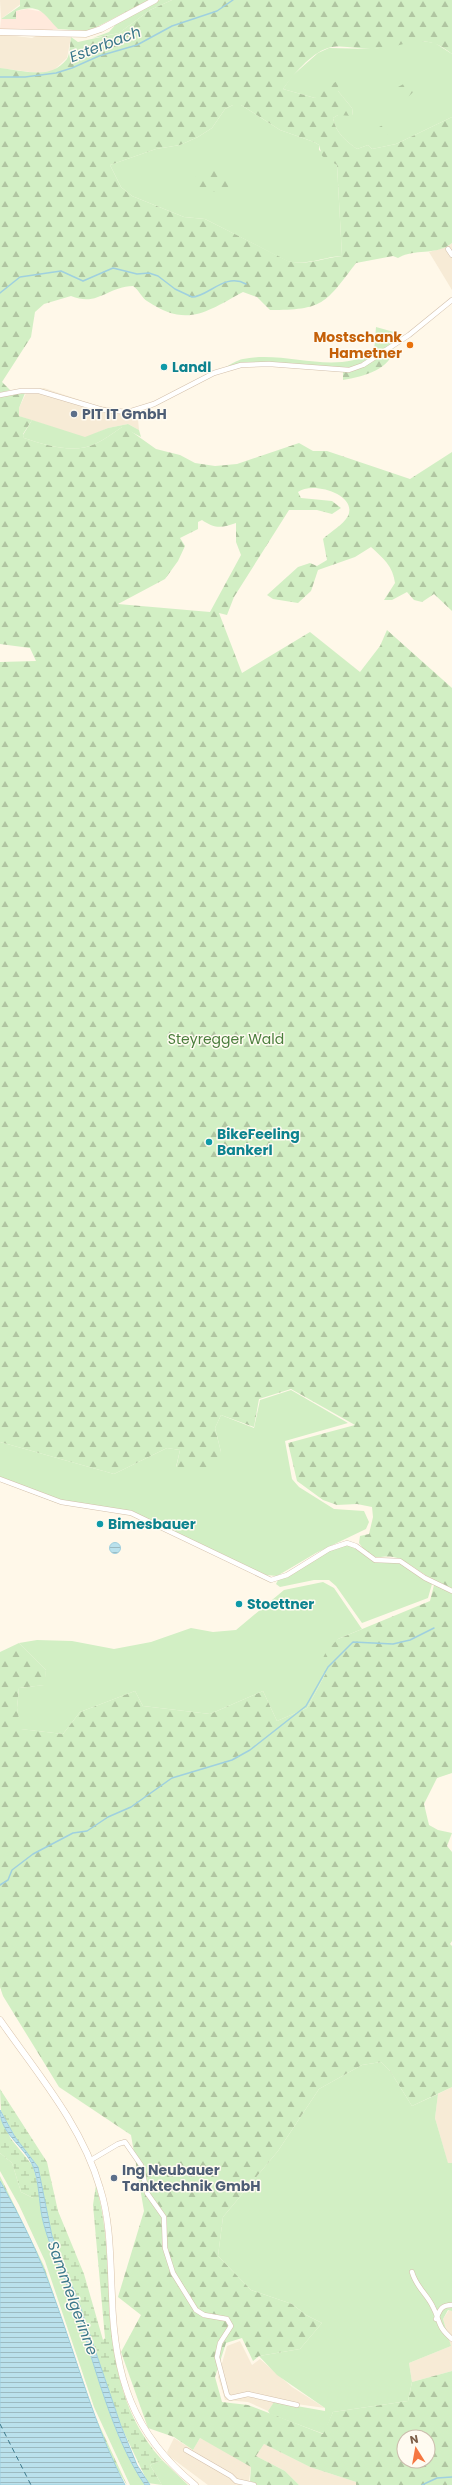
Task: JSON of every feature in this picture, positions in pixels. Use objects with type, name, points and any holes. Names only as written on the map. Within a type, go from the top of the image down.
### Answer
[{"type":"main road","points":[[0,32],[86,34],[101,29],[155,0]]},
{"type":"main road","points":[[0,2020],[72,2124],[91,2160],[103,2196],[108,2226],[114,2336],[126,2391],[136,2416],[154,2444],[170,2463],[195,2485]]},
{"type":"street","points":[[448,249],[452,255]]},
{"type":"street","points":[[0,395],[10,392],[39,391],[103,410],[128,412],[154,404],[214,373],[241,365],[269,364],[349,370],[363,365],[409,335],[452,300]]},
{"type":"street","points":[[0,1479],[62,1502],[131,1513],[271,1580],[287,1575],[329,1549],[346,1543],[356,1546],[375,1560],[400,1561],[425,1578],[452,1591]]},
{"type":"street","points":[[91,2160],[121,2142],[128,2144],[138,2159],[147,2193],[164,2217],[165,2248],[173,2273],[196,2310],[204,2315],[227,2319],[231,2326],[220,2343],[218,2357],[227,2395],[230,2398],[248,2394],[297,2405]]},
{"type":"street","points":[[412,2272],[415,2283],[434,2307],[436,2319],[452,2339]]},
{"type":"street","points":[[436,2319],[441,2308],[445,2305],[452,2305]]},
{"type":"street","points":[[186,2450],[231,2476],[236,2481],[254,2485]]},
{"type":"street","points":[[230,2485],[236,2481]]},
{"type":"shaded area","points":[[0,0],[20,0],[22,3],[1,19]]},
{"type":"shaded area","points":[[27,9],[44,12],[58,29],[53,29],[52,31],[0,29],[1,19],[15,19],[16,11]]},
{"type":"shaded area","points":[[0,34],[32,38],[38,35],[71,37],[67,58],[53,71],[37,73],[0,68]]},
{"type":"shaded area","points":[[452,243],[452,290],[429,252],[447,247]]},
{"type":"shaded area","points":[[44,388],[98,406],[123,409],[137,408],[139,430],[128,424],[108,428],[85,438],[19,416],[19,408],[28,389]]},
{"type":"shaded area","points":[[452,2087],[452,2163],[448,2164],[435,2118],[438,2094]]},
{"type":"shaded area","points":[[449,2310],[452,2311],[452,2371],[412,2382],[409,2363],[451,2346],[443,2319]]},
{"type":"shaded area","points":[[240,2341],[252,2365],[260,2359],[292,2387],[325,2408],[275,2401],[268,2411],[248,2402],[225,2400],[218,2377],[227,2346]]},
{"type":"shaded area","points":[[174,2438],[193,2450],[200,2438],[226,2451],[251,2467],[249,2481],[256,2485],[208,2485],[169,2456],[167,2452]]},
{"type":"shaded area","points":[[264,2444],[310,2467],[356,2482],[356,2485],[299,2485],[285,2471],[256,2456]]},
{"type":"green space","points":[[20,0],[149,0],[89,31],[58,29],[41,11],[31,8],[16,11],[16,19],[1,19],[20,6]]},
{"type":"green space","points":[[160,0],[172,0],[150,10],[119,33],[93,38],[109,32],[118,22]]},
{"type":"green space","points":[[172,0],[452,0],[452,54],[441,47],[423,41],[374,49],[345,47],[328,48],[321,51],[309,60],[297,71],[283,89],[315,98],[339,79],[338,91],[352,108],[353,116],[338,115],[333,118],[334,123],[342,136],[357,149],[368,145],[372,149],[396,144],[452,117],[452,243],[446,247],[433,251],[412,253],[398,258],[393,256],[356,263],[337,288],[321,302],[312,306],[288,310],[270,310],[257,297],[243,292],[207,311],[185,315],[174,314],[147,301],[133,286],[124,287],[95,298],[80,299],[71,296],[44,304],[35,312],[31,337],[2,382],[10,390],[0,393],[0,68],[27,72],[44,72],[53,70],[67,59],[71,37],[78,42],[119,33],[150,10]],"holes":[[[233,105],[241,105],[280,130],[319,145],[322,156],[337,165],[342,256],[302,263],[288,261],[205,219],[184,217],[132,196],[121,187],[110,165],[156,149],[180,145],[198,137],[212,128],[225,109]]]},
{"type":"green space","points":[[415,40],[435,43],[452,54],[452,117],[396,144],[372,149],[368,145],[357,149],[345,139],[336,128],[333,118],[338,115],[353,115],[352,108],[338,91],[315,98],[283,89],[292,76],[318,53],[329,48],[375,49]]},
{"type":"green space","points":[[409,81],[415,89],[410,95],[398,98],[395,94],[398,87]]},
{"type":"green space","points":[[233,105],[241,105],[280,130],[314,142],[319,145],[319,150],[337,165],[342,256],[308,262],[287,261],[205,219],[184,217],[132,196],[121,187],[110,165],[156,149],[180,145],[198,137],[212,128],[225,109]]},
{"type":"green space","points":[[383,125],[387,127],[389,131],[387,135],[383,137],[379,135],[377,131],[379,127]]},
{"type":"green space","points":[[217,166],[225,170],[232,177],[227,191],[208,192],[195,190],[192,186],[197,175]]},
{"type":"green space","points":[[376,327],[401,334],[403,337],[362,364],[350,369],[261,362],[224,368],[236,361],[260,357],[276,357],[326,362],[342,362],[358,359],[374,352]]},
{"type":"green space","points":[[394,346],[392,354],[383,366],[368,374],[343,380],[343,372],[363,366]]},
{"type":"green space","name":"Steyregger Wald","points":[[10,393],[25,393],[19,408],[19,416],[32,420],[23,434],[24,438],[60,447],[87,447],[102,440],[122,427],[125,427],[156,449],[180,455],[195,463],[215,466],[237,464],[299,443],[313,451],[327,451],[410,479],[452,452],[452,611],[434,594],[422,602],[414,600],[407,592],[392,600],[384,600],[395,583],[394,577],[387,563],[371,547],[355,557],[318,570],[311,591],[298,603],[273,599],[267,595],[298,567],[310,563],[317,566],[327,560],[323,539],[340,525],[348,516],[349,508],[346,501],[340,496],[323,489],[313,488],[298,492],[301,498],[332,501],[341,508],[332,514],[317,510],[289,510],[234,597],[227,615],[219,613],[242,673],[310,632],[360,672],[380,646],[387,630],[452,688],[452,1773],[437,1778],[424,1804],[429,1825],[438,1830],[452,1833],[447,1846],[452,1852],[452,1941],[450,1944],[452,1946],[452,2087],[412,2106],[390,2071],[381,2062],[362,2065],[319,2089],[278,2151],[223,2217],[218,2256],[251,2290],[292,2304],[306,2315],[322,2323],[300,2349],[259,2356],[253,2361],[242,2338],[226,2343],[215,2377],[222,2402],[248,2405],[323,2434],[333,2412],[408,2401],[412,2382],[452,2371],[452,2485],[356,2485],[356,2482],[310,2467],[264,2444],[256,2456],[285,2471],[299,2485],[257,2485],[250,2481],[251,2467],[200,2438],[193,2450],[174,2437],[148,2428],[121,2352],[141,2315],[118,2297],[144,2211],[131,2135],[59,2087],[3,1996],[0,1987],[0,1652],[19,1643],[46,1670],[45,1685],[19,1688],[17,1708],[21,1729],[63,1734],[80,1712],[135,1691],[143,1706],[210,1714],[263,1691],[277,1721],[307,1708],[326,1673],[319,1666],[327,1650],[338,1639],[430,1601],[435,1581],[400,1559],[388,1556],[378,1557],[370,1554],[359,1543],[360,1536],[369,1534],[373,1517],[372,1507],[357,1504],[337,1505],[323,1500],[297,1481],[288,1443],[355,1425],[291,1389],[259,1399],[254,1427],[221,1415],[215,1428],[221,1452],[212,1467],[176,1468],[180,1450],[167,1448],[114,1474],[0,1442],[0,662],[36,661],[30,648],[0,644],[0,396]],"holes":[[[202,520],[219,527],[236,523],[236,542],[241,555],[210,612],[118,604],[165,579],[178,561],[185,546],[180,538],[198,529],[198,522]]]},
{"type":"green space","points":[[32,420],[85,437],[108,428],[128,424],[139,430],[141,437],[122,427],[95,444],[87,447],[60,447],[24,438],[23,435]]},
{"type":"green space","points":[[291,1390],[348,1423],[285,1441],[292,1479],[299,1487],[334,1509],[364,1511],[369,1522],[366,1529],[316,1553],[277,1576],[266,1575],[135,1516],[54,1502],[0,1481],[0,1442],[114,1474],[167,1448],[180,1450],[176,1467],[221,1452],[215,1428],[221,1415],[254,1428],[260,1400]]},
{"type":"green space","points":[[349,1545],[375,1561],[401,1562],[432,1584],[428,1598],[362,1623],[336,1586],[329,1580],[314,1580],[280,1587],[276,1584],[278,1580],[336,1547]]},
{"type":"green space","points":[[323,1582],[334,1588],[362,1629],[338,1639],[326,1673],[307,1708],[277,1721],[263,1691],[210,1714],[143,1706],[135,1691],[80,1712],[63,1734],[20,1729],[17,1708],[19,1688],[44,1685],[46,1670],[19,1643],[37,1640],[72,1641],[114,1649],[151,1642],[191,1628],[213,1632],[236,1630],[284,1590]]},
{"type":"green space","points":[[381,2062],[390,2071],[412,2106],[438,2094],[435,2118],[448,2163],[452,2163],[452,2311],[448,2310],[443,2319],[451,2346],[409,2363],[412,2382],[408,2401],[333,2412],[324,2434],[270,2414],[268,2411],[274,2402],[325,2411],[325,2408],[277,2375],[259,2356],[300,2349],[322,2323],[306,2315],[292,2304],[251,2290],[218,2256],[223,2217],[278,2151],[319,2089],[362,2065]]},
{"type":"green space","points":[[0,2089],[47,2162],[58,2211],[84,2274],[103,2340],[105,2338],[93,2205],[96,2185],[103,2221],[107,2256],[116,2363],[125,2396],[140,2429],[162,2460],[150,2465],[162,2485],[148,2483],[121,2426],[79,2303],[52,2236],[38,2167],[15,2137],[1,2111]]},
{"type":"green space","points":[[0,2117],[11,2139],[33,2166],[41,2198],[33,2198],[21,2192],[12,2163],[0,2153]]},
{"type":"green space","points":[[0,2153],[12,2163],[21,2192],[33,2198],[41,2198],[44,2226],[64,2275],[118,2433],[145,2485],[130,2485],[94,2407],[45,2261],[19,2205],[0,2171]]},
{"type":"green space","points":[[0,2176],[44,2266],[95,2416],[127,2485],[113,2463],[98,2429],[43,2268],[0,2181]]},
{"type":"green space","points":[[162,2460],[188,2485],[162,2485],[150,2465]]},
{"type":"water","points":[[113,1543],[117,1543],[119,1544],[119,1552],[113,1553],[110,1550],[110,1546]]},
{"type":"water","name":"Sammelgerinne","points":[[0,2110],[15,2137],[38,2167],[52,2236],[79,2303],[121,2426],[137,2465],[150,2485],[145,2485],[133,2466],[114,2423],[72,2299],[47,2236],[42,2219],[35,2172],[27,2156],[9,2135],[1,2119]]},
{"type":"water","points":[[0,2181],[23,2223],[43,2267],[63,2321],[86,2392],[104,2439],[125,2485],[0,2485]]},
{"type":"waterway","name":"Esterbach","points":[[0,77],[25,77],[56,73],[72,68],[99,56],[137,45],[172,26],[217,11],[233,0]]},
{"type":"waterway","name":"Esterbach","points":[[0,293],[20,277],[61,271],[83,281],[113,268],[137,274],[149,273],[158,276],[175,289],[192,297],[198,296],[217,286],[231,281],[238,281],[246,284]]},
{"type":"waterway","points":[[0,1885],[8,1880],[12,1870],[33,1854],[73,1833],[87,1831],[108,1817],[131,1807],[172,1778],[232,1760],[250,1750],[306,1706],[328,1667],[353,1642],[393,1644],[410,1640],[434,1628]]},
{"type":"waterway","points":[[422,2485],[437,2478],[452,2477]]},
{"type":"ferry route","points":[[0,2424],[31,2485]]},
{"type":"place","name":"Mostschank Hametner","points":[[410,345]]},
{"type":"place","name":"Landl","points":[[164,367]]},
{"type":"place","name":"PIT IT GmbH","points":[[74,414]]},
{"type":"place","name":"BikeFeeling Bankerl","points":[[209,1142]]},
{"type":"place","name":"Bimesbauer","points":[[100,1524]]},
{"type":"place","name":"Stoettner","points":[[239,1604]]},
{"type":"place","name":"Ing Neubauer Tanktechnik GmbH","points":[[114,2178]]}]
